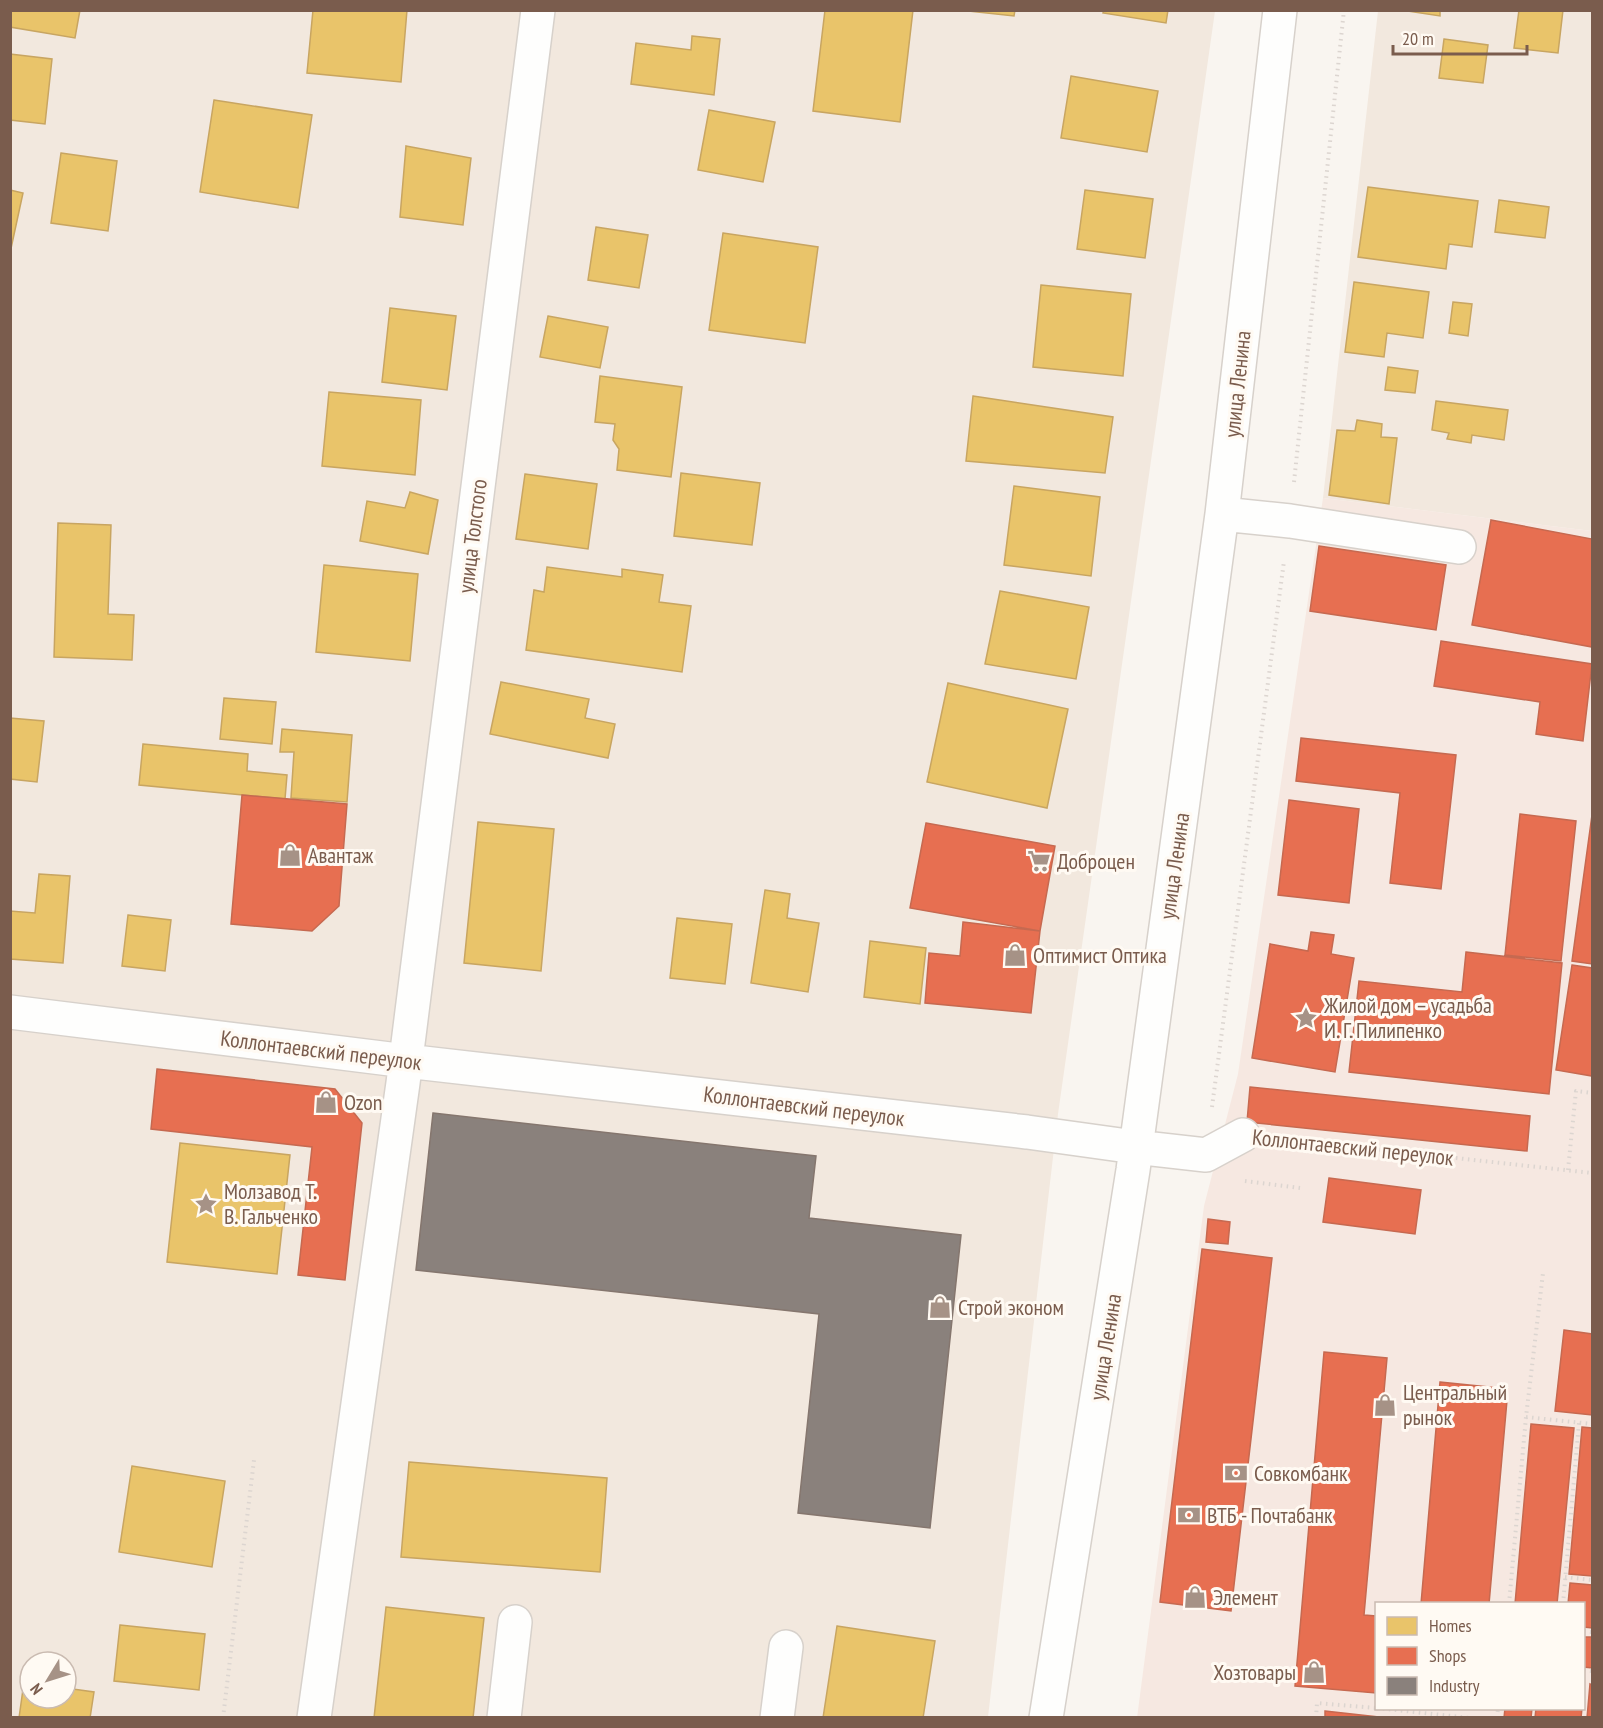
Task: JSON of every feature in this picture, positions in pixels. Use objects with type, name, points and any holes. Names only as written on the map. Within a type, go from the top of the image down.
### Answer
[{"type":"street","name":"улица Толстого","points":[[314,1718],[406,1061],[538,10]]},
{"type":"street","name":"улица Ленина","points":[[1046,1718],[1129,1194],[1222,514],[1280,10]]},
{"type":"street","points":[[1222,514],[1290,521],[1459,547]]},
{"type":"street","name":"Коллонтаевский переулок","points":[[10,1012],[406,1061],[1027,1132],[1134,1148],[1206,1155],[1243,1135]]},
{"type":"street","points":[[504,1718],[515,1622]]},
{"type":"street","points":[[777,1718],[786,1647]]},
{"type":"path","points":[[1206,1155],[1290,521],[1344,10]]},
{"type":"path","points":[[1568,1170],[1576,1091],[1593,1093]]},
{"type":"path","name":"Коллонтаевский переулок","points":[[1243,1135],[1593,1173]]},
{"type":"path","points":[[1509,1602],[1526,1417],[1543,1273]]},
{"type":"path","points":[[1526,1417],[1593,1424]]},
{"type":"path","points":[[1563,1602],[1579,1423]]},
{"type":"path","points":[[223,1718],[255,1460]]},
{"type":"path","points":[[1566,1577],[1593,1580]]},
{"type":"path","points":[[1316,1718],[1317,1703],[1375,1708]]},
{"type":"path","points":[[1396,1710],[1470,1718]]},
{"type":"shaded area","points":[[11,11],[1215,11],[1058,1114],[988,1717],[11,1718]]},
{"type":"shaded area","points":[[1378,11],[1592,11],[1592,531],[1323,498]]},
{"type":"shaded area","points":[[1323,498],[1592,531],[1592,1717],[1137,1718],[1204,1206],[1238,1074]]},
{"type":"building: Homes","points":[[10,10],[80,10],[75,38],[10,27]]},
{"type":"building: Homes","points":[[313,10],[407,10],[401,82],[307,73]]},
{"type":"building: Homes","points":[[825,10],[913,10],[900,122],[813,111]]},
{"type":"building: Homes","points":[[959,10],[1015,10],[1014,16]]},
{"type":"building: Homes","points":[[1104,10],[1168,10],[1166,23],[1103,13]]},
{"type":"building: Homes","points":[[1401,10],[1440,10],[1440,16]]},
{"type":"building: Homes","points":[[1519,10],[1563,10],[1558,53],[1514,48]]},
{"type":"building: Homes","points":[[692,36],[720,39],[714,95],[631,84],[636,43],[691,50]]},
{"type":"building: Homes","points":[[1444,39],[1488,45],[1483,83],[1439,78]]},
{"type":"building: Homes","points":[[10,54],[52,59],[45,124],[10,120]]},
{"type":"building: Homes","points":[[1071,76],[1158,91],[1147,152],[1061,138]]},
{"type":"building: Homes","points":[[214,100],[312,115],[298,208],[200,192]]},
{"type":"building: Homes","points":[[709,110],[775,122],[763,182],[698,170]]},
{"type":"building: Homes","points":[[406,146],[471,158],[463,225],[400,217]]},
{"type":"building: Homes","points":[[61,153],[117,161],[108,231],[51,223]]},
{"type":"building: Homes","points":[[1368,187],[1478,201],[1472,247],[1449,244],[1446,269],[1358,257]]},
{"type":"building: Homes","points":[[10,190],[23,193],[10,253]]},
{"type":"building: Homes","points":[[1085,190],[1153,199],[1145,258],[1077,249]]},
{"type":"building: Homes","points":[[1499,200],[1549,207],[1545,238],[1495,232]]},
{"type":"building: Homes","points":[[596,227],[648,235],[639,288],[588,280]]},
{"type":"building: Homes","points":[[723,233],[818,247],[805,343],[709,330]]},
{"type":"building: Homes","points":[[1354,282],[1429,292],[1423,338],[1387,333],[1384,357],[1345,352]]},
{"type":"building: Homes","points":[[1041,285],[1131,294],[1123,376],[1033,367]]},
{"type":"building: Homes","points":[[1453,302],[1472,304],[1468,336],[1449,333]]},
{"type":"building: Homes","points":[[390,308],[456,316],[447,390],[382,382]]},
{"type":"building: Homes","points":[[548,316],[608,327],[600,368],[540,357]]},
{"type":"building: Homes","points":[[1388,367],[1418,371],[1415,393],[1385,390]]},
{"type":"building: Homes","points":[[600,376],[682,387],[671,477],[617,470],[619,449],[613,440],[615,424],[595,422]]},
{"type":"building: Homes","points":[[329,392],[421,400],[415,475],[322,466]]},
{"type":"building: Homes","points":[[973,396],[1113,417],[1105,473],[966,461]]},
{"type":"building: Homes","points":[[1436,401],[1508,410],[1504,440],[1472,435],[1471,443],[1447,439],[1449,433],[1432,430]]},
{"type":"building: Homes","points":[[1357,420],[1382,424],[1381,437],[1397,438],[1389,504],[1329,495],[1337,430],[1355,431]]},
{"type":"building: Homes","points":[[681,473],[760,483],[752,545],[674,536]]},
{"type":"building: Homes","points":[[525,474],[597,484],[588,549],[516,539]]},
{"type":"building: Homes","points":[[1014,486],[1100,497],[1091,576],[1004,565]]},
{"type":"building: Homes","points":[[410,492],[438,500],[428,554],[360,541],[367,501],[405,508]]},
{"type":"building: Homes","points":[[58,523],[111,525],[108,614],[134,615],[132,660],[54,657]]},
{"type":"building: Homes","points":[[324,565],[418,574],[410,661],[316,652]]},
{"type":"building: Homes","points":[[547,567],[622,577],[622,569],[663,575],[659,602],[691,606],[682,672],[526,650],[534,590],[544,592]]},
{"type":"building: Homes","points":[[1000,591],[1089,607],[1076,679],[985,664]]},
{"type":"building: Homes","points":[[501,682],[589,699],[585,718],[615,724],[608,758],[490,734]]},
{"type":"building: Homes","points":[[948,683],[1068,709],[1047,808],[927,782]]},
{"type":"building: Homes","points":[[224,698],[276,702],[272,744],[220,739]]},
{"type":"building: Homes","points":[[10,718],[44,721],[37,782],[10,779]]},
{"type":"building: Homes","points":[[282,729],[352,735],[347,802],[291,798],[294,752],[280,752]]},
{"type":"building: Homes","points":[[143,744],[248,754],[247,771],[287,775],[285,799],[139,785]]},
{"type":"building: Homes","points":[[478,822],[554,829],[541,971],[464,963]]},
{"type":"building: Homes","points":[[39,874],[70,876],[63,963],[10,959],[10,911],[35,913]]},
{"type":"building: Homes","points":[[765,890],[790,894],[787,918],[819,923],[808,992],[751,983]]},
{"type":"building: Homes","points":[[128,915],[171,920],[165,971],[122,966]]},
{"type":"building: Homes","points":[[677,918],[732,924],[725,984],[670,978]]},
{"type":"building: Homes","points":[[870,941],[926,948],[920,1004],[864,997]]},
{"type":"building: Homes","points":[[180,1143],[290,1155],[277,1274],[167,1262]]},
{"type":"building: Homes","points":[[409,1462],[607,1478],[600,1572],[401,1557]]},
{"type":"building: Homes","points":[[132,1466],[225,1481],[212,1567],[119,1552]]},
{"type":"building: Homes","points":[[386,1607],[484,1618],[473,1718],[374,1718]]},
{"type":"building: Homes","points":[[120,1625],[205,1634],[199,1690],[114,1681]]},
{"type":"building: Homes","points":[[837,1626],[935,1641],[923,1718],[823,1718]]},
{"type":"building: Homes","points":[[78,1690],[94,1692],[90,1718],[19,1718],[20,1710],[78,1710]]},
{"type":"building: Shops","points":[[1491,520],[1592,539],[1592,647],[1472,625]]},
{"type":"building: Shops","points":[[1319,546],[1446,565],[1436,630],[1310,611]]},
{"type":"building: Shops","points":[[1441,641],[1592,664],[1583,741],[1536,734],[1540,702],[1434,686]]},
{"type":"building: Shops","points":[[1301,738],[1456,755],[1441,889],[1390,883],[1400,793],[1296,781]]},
{"type":"building: Shops","name":"Авантаж","points":[[242,795],[347,804],[339,906],[312,931],[231,924]]},
{"type":"building: Shops","points":[[1289,800],[1359,809],[1349,903],[1278,895]]},
{"type":"building: Shops","points":[[1520,814],[1576,821],[1561,961],[1505,955]]},
{"type":"building: Shops","points":[[1592,815],[1592,964],[1572,961]]},
{"type":"building: Shops","points":[[926,823],[1055,846],[1040,931],[910,908]]},
{"type":"building: Shops","points":[[963,922],[1040,931],[1031,1013],[925,1003],[929,953],[960,956]]},
{"type":"building: Shops","points":[[1311,932],[1334,935],[1331,954],[1354,958],[1335,1072],[1252,1058],[1270,944],[1308,951]]},
{"type":"building: Shops","points":[[1466,952],[1562,963],[1549,1094],[1349,1072],[1359,981],[1462,992]]},
{"type":"building: Shops","points":[[1572,965],[1592,968],[1592,1076],[1556,1070]]},
{"type":"building: Shops","points":[[157,1069],[335,1089],[362,1123],[345,1280],[298,1275],[312,1147],[151,1129]]},
{"type":"building: Shops","points":[[1250,1087],[1530,1116],[1527,1151],[1247,1122]]},
{"type":"building: Shops","points":[[1329,1178],[1421,1190],[1415,1234],[1323,1222]]},
{"type":"building: Shops","points":[[1208,1219],[1230,1222],[1228,1244],[1206,1242]]},
{"type":"building: Shops","points":[[1202,1249],[1272,1258],[1231,1611],[1160,1602]]},
{"type":"building: Shops","points":[[1564,1330],[1592,1334],[1592,1415],[1555,1411]]},
{"type":"building: Shops","points":[[1324,1352],[1387,1358],[1364,1615],[1375,1616],[1375,1693],[1295,1686]]},
{"type":"building: Shops","points":[[1440,1382],[1508,1389],[1489,1602],[1421,1602]]},
{"type":"building: Shops","points":[[1531,1424],[1574,1428],[1557,1602],[1515,1602]]},
{"type":"building: Shops","points":[[1582,1427],[1592,1428],[1592,1576],[1569,1574]]},
{"type":"building: Shops","points":[[1570,1583],[1592,1585],[1592,1628],[1585,1627],[1585,1602],[1568,1602]]},
{"type":"building: Shops","points":[[1585,1637],[1592,1637],[1592,1668],[1585,1667]]},
{"type":"building: Shops","points":[[1590,1684],[1592,1685],[1592,1718],[1587,1718]]},
{"type":"building: Shops","points":[[1505,1710],[1532,1710],[1531,1718],[1504,1718]]},
{"type":"building: Shops","points":[[1536,1710],[1582,1710],[1581,1718],[1535,1718]]},
{"type":"building: Shops","points":[[1325,1711],[1388,1718],[1325,1718]]},
{"type":"building: Industry","points":[[433,1113],[816,1156],[809,1218],[961,1235],[930,1528],[798,1513],[819,1314],[416,1270]]},
{"type":"place","name":"Авантаж","points":[[290,855]]},
{"type":"place","name":"Доброцен","points":[[1039,861]]},
{"type":"place","name":"Оптимист Оптика","points":[[1015,955]]},
{"type":"place","name":"Жилой дом – усадьба И. Г. Пилипенко","points":[[1306,1018]]},
{"type":"place","name":"Ozon","points":[[326,1102]]},
{"type":"place","name":"Молзавод Т. В. Гальченко","points":[[206,1204]]},
{"type":"place","name":"Строй эконом","points":[[940,1307]]},
{"type":"place","name":"Центральный рынок","points":[[1385,1405]]},
{"type":"place","name":"Совкомбанк","points":[[1236,1473]]},
{"type":"place","name":"ВТБ - Почтабанк","points":[[1189,1515]]},
{"type":"place","name":"Элемент","points":[[1195,1597]]},
{"type":"place","name":"Хозтовары","points":[[1314,1672]]}]
